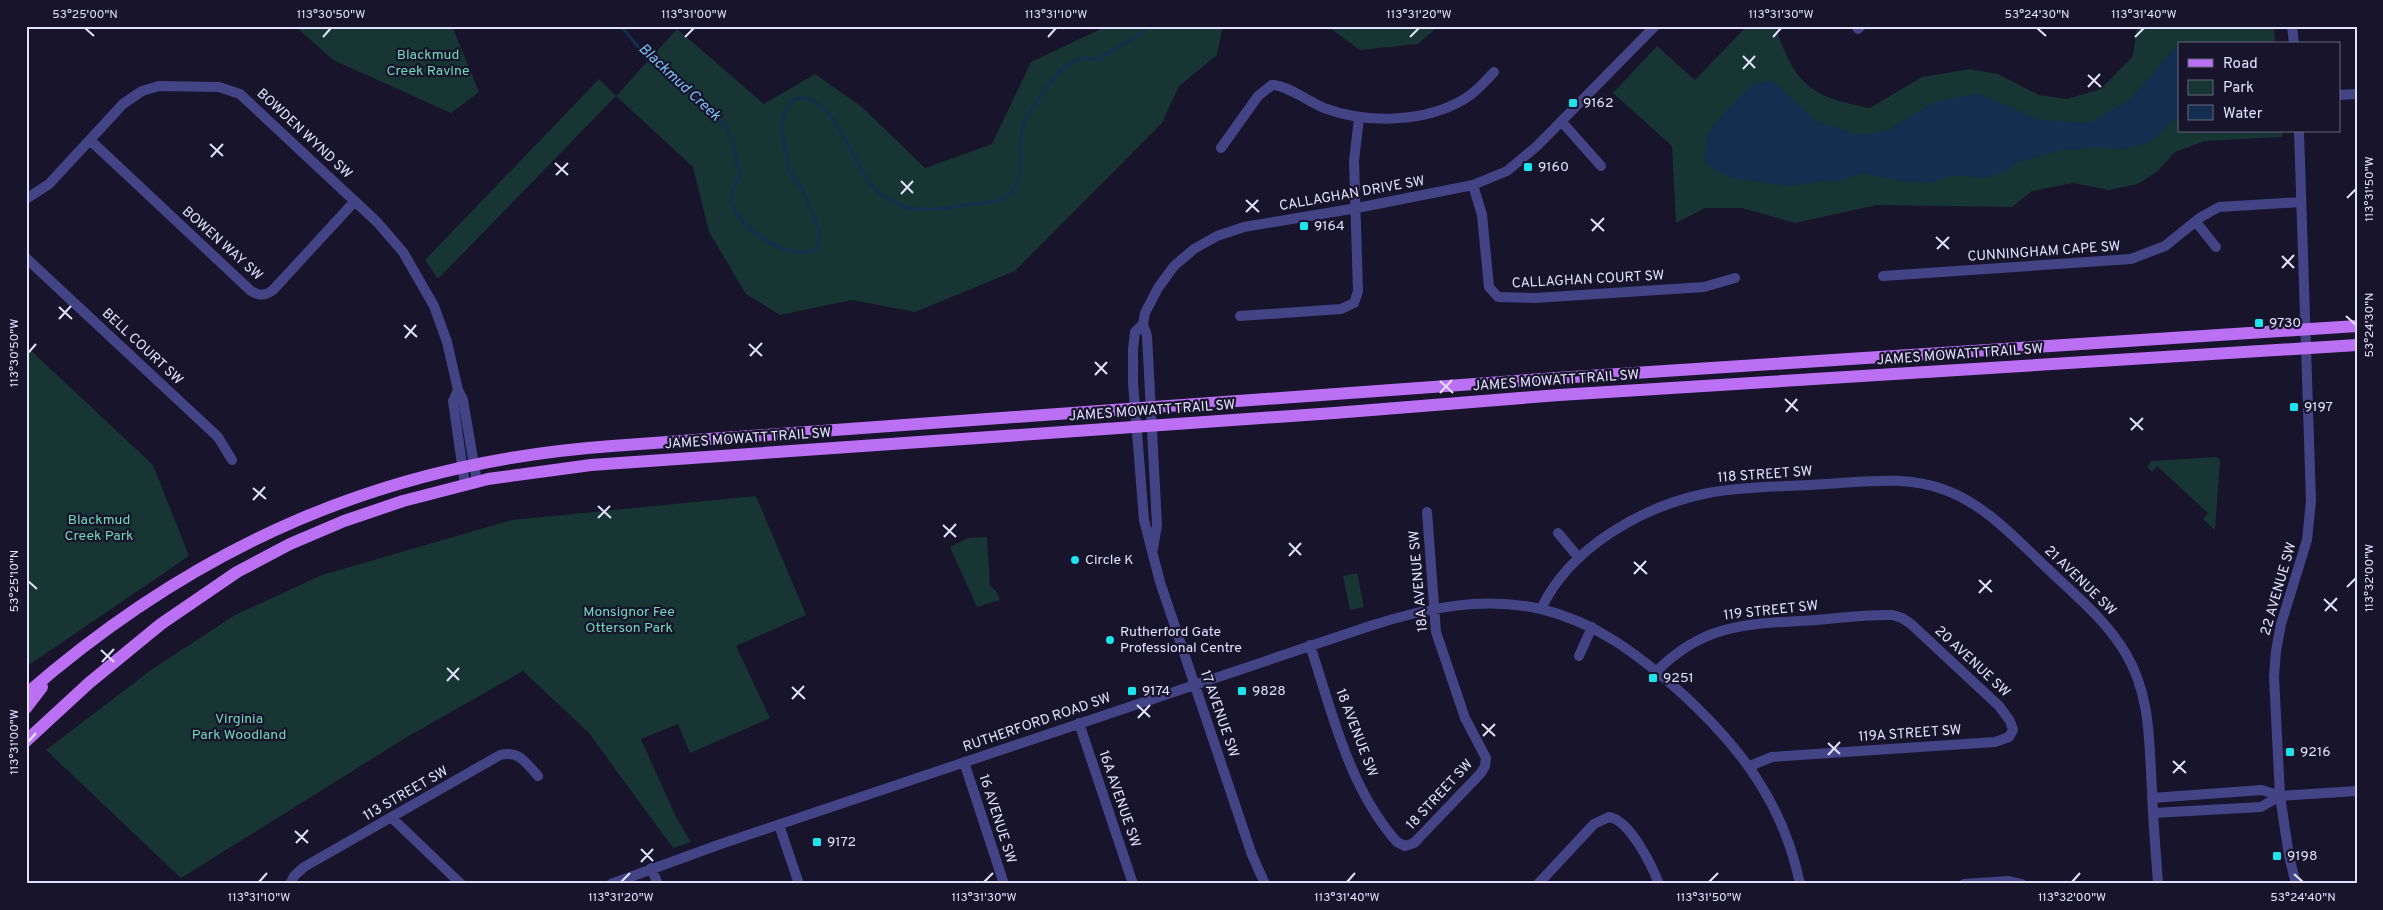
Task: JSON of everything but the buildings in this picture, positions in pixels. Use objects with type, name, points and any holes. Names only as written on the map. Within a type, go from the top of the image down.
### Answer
[{"type":"main road","name":"JAMES MOWATT TRAIL SW","points":[[26,694],[59,666],[141,604],[233,550],[290,523],[362,494],[475,464],[583,448],[1557,378],[2305,331],[2357,326]]},
{"type":"main road","name":"JAMES MOWATT TRAIL SW","points":[[26,741],[128,649],[237,572],[290,544],[344,521],[403,501],[471,483],[591,465],[1559,395],[2357,345]]},
{"type":"main road","points":[[26,708],[59,666]]},
{"type":"street","name":"CALLAGHAN DRIVE SW","points":[[1134,408],[1133,349],[1135,332],[1143,324],[1151,300],[1165,277],[1184,256],[1205,242],[1244,227],[1357,208],[1473,185],[1493,178],[1520,162],[1562,122],[1655,26]]},
{"type":"street","points":[[2292,26],[2294,42]]},
{"type":"street","points":[[1221,148],[1258,96],[1272,85],[1283,87],[1325,109],[1359,118],[1402,117],[1439,110],[1468,96],[1494,72]]},
{"type":"street","name":"BOWDEN WYND SW","points":[[26,199],[49,184],[123,104],[148,88],[159,86],[225,88],[244,97],[355,201],[394,241],[425,287],[447,342],[458,390],[463,400],[475,464],[471,483]]},
{"type":"street","points":[[2340,95],[2357,94]]},
{"type":"street","points":[[1240,316],[1341,309],[1351,306],[1357,298],[1357,208],[1354,160],[1359,118]]},
{"type":"street","points":[[1562,122],[1601,166]]},
{"type":"street","name":"22 AVENUE SW","points":[[2296,884],[2289,856],[2280,796],[2274,676],[2281,624],[2304,552],[2310,515],[2299,132]]},
{"type":"street","name":"BOWEN WAY SW","points":[[90,140],[250,291],[257,294],[265,294],[273,290],[355,201]]},
{"type":"street","name":"CALLAGHAN COURT SW","points":[[1473,185],[1482,215],[1489,287],[1498,296],[1535,298],[1704,287],[1735,278]]},
{"type":"street","name":"CUNNINGHAM CAPE SW","points":[[1883,276],[2132,260],[2165,246],[2213,209],[2227,205],[2300,202]]},
{"type":"street","points":[[2196,222],[2216,247]]},
{"type":"street","name":"BELL COURT SW","points":[[26,258],[218,437],[232,460]]},
{"type":"street","name":"CALLAGHAN DRIVE SW","points":[[1143,324],[1147,336],[1152,407]]},
{"type":"street","name":"BOWDEN WYND SW","points":[[458,390],[453,401],[462,468],[471,483]]},
{"type":"street","name":"17 AVENUE SW","points":[[1152,407],[1158,525],[1152,551]]},
{"type":"street","name":"17 AVENUE SW","points":[[1134,408],[1144,520],[1159,577],[1252,855],[1265,884]]},
{"type":"street","name":"118 STREET SW","points":[[1541,609],[1551,589],[1579,558],[1620,528],[1642,515],[1677,502],[1710,493],[1892,480],[1922,482],[1967,499]]},
{"type":"street","name":"21 AVENUE SW","points":[[1967,499],[1988,513],[2098,616],[2118,641],[2135,672],[2146,708],[2158,884]]},
{"type":"street","name":"18A AVENUE SW","points":[[1428,512],[1433,609],[1438,640],[1469,728],[1486,758]]},
{"type":"street","points":[[1558,533],[1579,558]]},
{"type":"street","name":"RUTHERFORD ROAD SW","points":[[611,884],[651,868],[1392,618],[1433,609],[1483,603],[1541,609],[1592,627],[1626,647],[1657,671],[1719,728],[1750,766],[1784,830],[1800,884]]},
{"type":"street","name":"119 STREET SW","points":[[1657,671],[1673,655],[1696,640],[1733,626],[1887,615],[1902,618]]},
{"type":"street","name":"20 AVENUE SW","points":[[1902,618],[2003,711],[2012,727],[2012,734]]},
{"type":"street","points":[[1579,656],[1592,627]]},
{"type":"street","name":"18 AVENUE SW","points":[[1310,645],[1356,775],[1389,831],[1397,842],[1406,846]]},
{"type":"street","name":"16A AVENUE SW","points":[[1079,723],[1133,884]]},
{"type":"street","name":"119A STREET SW","points":[[1750,766],[1772,757],[1995,742],[2005,740],[2012,734]]},
{"type":"street","name":"113 STREET SW","points":[[290,884],[294,876],[304,867],[500,755],[510,753],[518,755],[538,776]]},
{"type":"street","name":"18 STREET SW","points":[[1406,846],[1418,840],[1481,773],[1485,766],[1486,758]]},
{"type":"street","name":"16 AVENUE SW","points":[[964,762],[1004,884]]},
{"type":"street","points":[[2152,798],[2262,790],[2280,796],[2357,791]]},
{"type":"street","points":[[2153,813],[2261,807],[2280,796]]},
{"type":"street","points":[[392,818],[461,884]]},
{"type":"street","points":[[1538,884],[1594,824],[1603,818],[1613,818],[1639,845],[1659,884]]},
{"type":"street","points":[[779,825],[799,884]]},
{"type":"street","points":[[651,868],[658,884]]},
{"type":"street","points":[[1964,884],[2010,881],[2022,884]]},
{"type":"green space","name":"Blackmud Creek Ravine","points":[[295,26],[452,26],[479,92],[451,113],[333,60]]},
{"type":"green space","points":[[1107,26],[1223,26],[1217,55],[1179,86],[1162,123],[1015,271],[915,312],[852,300],[780,315],[746,294],[709,232],[693,167],[616,96],[677,29],[764,104],[815,74],[862,107],[925,168],[992,144],[1031,62]]},
{"type":"green space","points":[[1327,26],[1439,26],[1418,44],[1360,50]]},
{"type":"green space","points":[[1747,26],[1775,26],[1790,62],[1807,85],[1832,98],[1849,103],[1870,108],[1922,77],[1970,69],[1998,74],[2039,95],[2067,99],[2101,89],[2133,56],[2137,26],[2274,26],[2275,42],[2178,42],[2178,132],[2282,132],[2282,137],[2205,141],[2175,152],[2158,171],[2138,184],[2109,190],[2073,183],[2032,191],[2012,207],[1877,205],[1795,223],[1742,208],[1705,208],[1676,223],[1672,146],[1613,93],[1657,46],[1695,80]]},
{"type":"green space","points":[[599,79],[616,96],[438,279],[425,260]]},
{"type":"green space","name":"Blackmud Creek Park","points":[[26,346],[153,465],[189,556],[26,667]]},
{"type":"green space","points":[[2217,457],[2220,460],[2215,530],[2203,519],[2208,513],[2157,466],[2152,472],[2147,467],[2151,461]]},
{"type":"green space","name":"Monsignor Fee Otterson Park","points":[[756,496],[806,615],[736,646],[770,718],[690,753],[678,724],[641,739],[676,817],[691,842],[673,848],[589,733],[523,671],[407,737],[181,878],[46,750],[151,670],[235,615],[322,575],[512,520]]},
{"type":"green space","points":[[987,537],[990,586],[996,591],[1000,600],[977,607],[950,547],[968,538]]},
{"type":"green space","points":[[1357,573],[1364,607],[1350,610],[1343,576]]},
{"type":"water","points":[[2178,45],[2178,118],[2152,141],[2125,149],[2096,147],[2057,151],[2017,163],[2004,172],[1985,178],[1954,175],[1930,183],[1900,181],[1862,173],[1840,181],[1821,181],[1790,186],[1731,178],[1711,168],[1704,158],[1708,133],[1723,114],[1753,84],[1773,81],[1816,121],[1860,135],[1886,131],[1933,103],[1961,96],[1980,94],[2040,120],[2089,123],[2130,100]]},
{"type":"waterway","name":"Blackmud Creek","points":[[621,26],[643,53],[705,104],[727,128],[733,144],[740,177],[733,189],[732,202],[744,223],[768,241],[795,252],[808,252],[818,247],[820,232],[802,189],[789,171],[782,132],[783,117],[792,100],[806,98],[818,104],[829,114],[873,187],[882,195],[901,206],[914,209],[931,209],[994,202],[1003,199],[1016,184],[1021,165],[1021,134],[1023,125],[1058,73],[1067,65],[1085,57],[1097,60],[1145,31],[1148,26]]},
{"type":"place","name":"9162","points":[[1573,103]]},
{"type":"place","name":"9160","points":[[1528,167]]},
{"type":"place","name":"9164","points":[[1304,226]]},
{"type":"place","name":"9730","points":[[2259,323]]},
{"type":"place","name":"9197","points":[[2294,407]]},
{"type":"place","name":"Circle K","points":[[1075,560]]},
{"type":"place","name":"Rutherford Gate Professional Centre","points":[[1110,640]]},
{"type":"place","name":"9251","points":[[1653,678]]},
{"type":"place","name":"9174","points":[[1132,691]]},
{"type":"place","name":"9828","points":[[1242,691]]},
{"type":"place","name":"9216","points":[[2290,752]]},
{"type":"place","name":"9172","points":[[817,842]]},
{"type":"place","name":"9198","points":[[2277,856]]},
{"type":"park label","name":"Virginia Park Woodland","points":[[239,728]]}]
